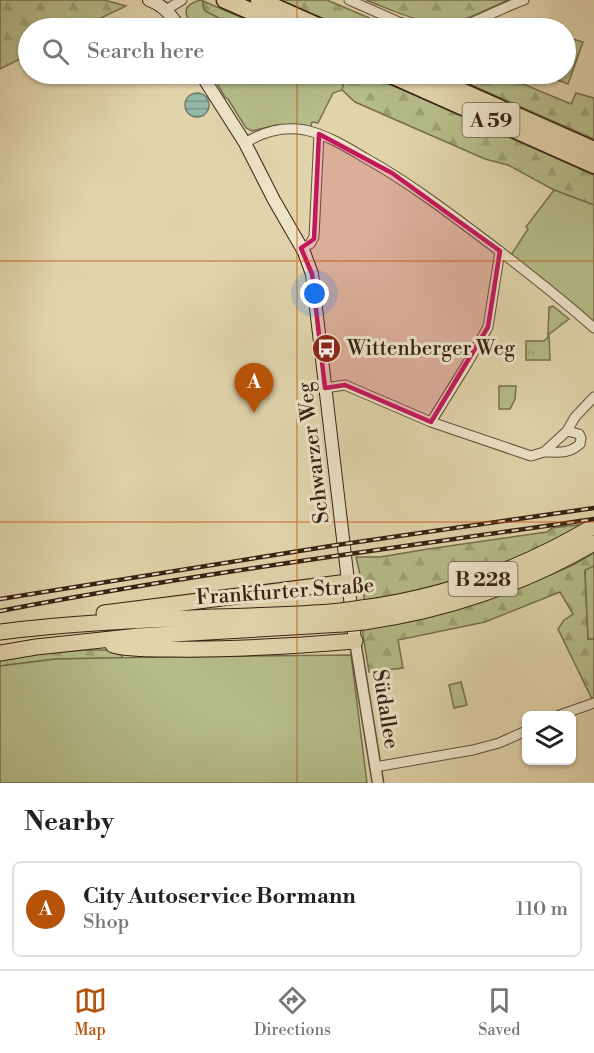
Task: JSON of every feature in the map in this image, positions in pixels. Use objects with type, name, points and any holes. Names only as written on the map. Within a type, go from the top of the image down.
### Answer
[{"type":"highway","points":[[225,0],[266,18]]},
{"type":"highway","points":[[259,0],[300,18]]},
{"type":"highway","name":"A 59","points":[[412,84],[594,165]]},
{"type":"highway","name":"A 59","points":[[446,84],[594,150]]},
{"type":"highway","name":"Frankfurter Straße","points":[[363,615],[489,577],[530,561],[594,526]]},
{"type":"highway","name":"Frankfurter Straße","points":[[0,652],[36,646],[363,615],[400,616],[440,607],[536,574],[594,543]]},
{"type":"highway","points":[[55,626],[70,617],[348,582]]},
{"type":"highway","name":"Frankfurter Straße","points":[[0,632],[138,620],[312,614],[342,618]]},
{"type":"highway","points":[[105,640],[115,646],[224,650],[355,641]]},
{"type":"main road","points":[[149,0],[158,4],[173,18]]},
{"type":"main road","name":"Schwarzer Weg","points":[[207,84],[245,143],[302,248],[312,274],[355,641]]},
{"type":"street","points":[[166,10],[182,0]]},
{"type":"street","points":[[349,0],[390,18]]},
{"type":"street","points":[[485,18],[524,0]]},
{"type":"street","points":[[245,143],[270,130],[290,128],[319,134],[342,144],[423,194],[500,251],[594,328]]},
{"type":"street","points":[[302,248],[310,244],[314,237],[319,134]]},
{"type":"street","points":[[431,422],[488,327],[500,251]]},
{"type":"street","points":[[325,388],[345,385],[431,422],[531,456],[544,452],[566,453],[574,450],[580,444],[581,438],[579,434],[567,431]]},
{"type":"street","points":[[544,452],[567,431],[574,417],[594,397]]},
{"type":"street","name":"Südallee","points":[[355,641],[378,783]]},
{"type":"street","points":[[571,711],[594,703]]},
{"type":"street","points":[[375,767],[473,750],[499,743],[522,733]]},
{"type":"highlighted area","points":[[319,134],[392,173],[500,251],[488,327],[431,422],[345,385],[325,388],[312,274],[301,248],[314,239]]},
{"type":"green space","points":[[0,0],[104,0],[126,6],[101,18],[18,18],[18,60],[0,69]]},
{"type":"green space","points":[[200,0],[203,1],[205,11],[219,18],[187,18],[186,10]]},
{"type":"green space","points":[[280,0],[327,0],[369,18],[322,18]]},
{"type":"green space","points":[[366,0],[509,0],[466,18],[414,18]]},
{"type":"green space","points":[[203,1],[243,18],[219,18],[205,11]]},
{"type":"green space","points":[[576,40],[583,42],[576,62]]},
{"type":"green space","points":[[218,84],[343,84],[342,90],[333,93],[318,123],[312,122],[310,129],[276,125],[252,131],[246,128]]},
{"type":"green space","points":[[343,84],[389,84],[594,175],[594,205],[554,190],[508,165],[485,159],[355,102],[342,90]]},
{"type":"green space","points":[[469,84],[523,84],[571,104],[576,93],[594,98],[594,139]]},
{"type":"green space","points":[[554,190],[594,205],[594,322],[511,255],[528,229],[526,227]]},
{"type":"green space","points":[[553,306],[569,319],[548,335],[549,307]]},
{"type":"green space","points":[[549,336],[550,360],[526,360],[526,341],[544,341]]},
{"type":"green space","points":[[499,386],[516,386],[515,399],[510,409],[499,409]]},
{"type":"green space","points":[[587,524],[534,553],[429,590],[364,601],[356,557],[380,557]]},
{"type":"green space","points":[[594,553],[594,566],[585,571],[588,639],[594,639],[594,698],[592,699],[558,629],[564,620],[573,614],[560,592],[485,622],[398,640],[403,668],[369,672],[362,628],[527,585]]},
{"type":"green space","points":[[594,566],[594,639],[588,639],[585,570]]},
{"type":"green space","points":[[118,650],[123,658],[56,659],[0,666],[0,658],[33,653]]},
{"type":"green space","points":[[351,655],[367,783],[0,783],[0,666],[56,659]]},
{"type":"green space","points":[[461,682],[467,705],[454,708],[449,685]]},
{"type":"shaded area","points":[[197,93],[205,97],[209,105],[205,113],[197,117],[189,113],[185,105],[189,97]]},
{"type":"railway","points":[[0,599],[337,545],[594,508]]},
{"type":"railway","points":[[0,611],[222,573],[594,519]]},
{"type":"place","name":"Wittenberger Weg","points":[[326,348]]},
{"type":"place","name":"City Autoservice Bormann","points":[[254,413]]}]
